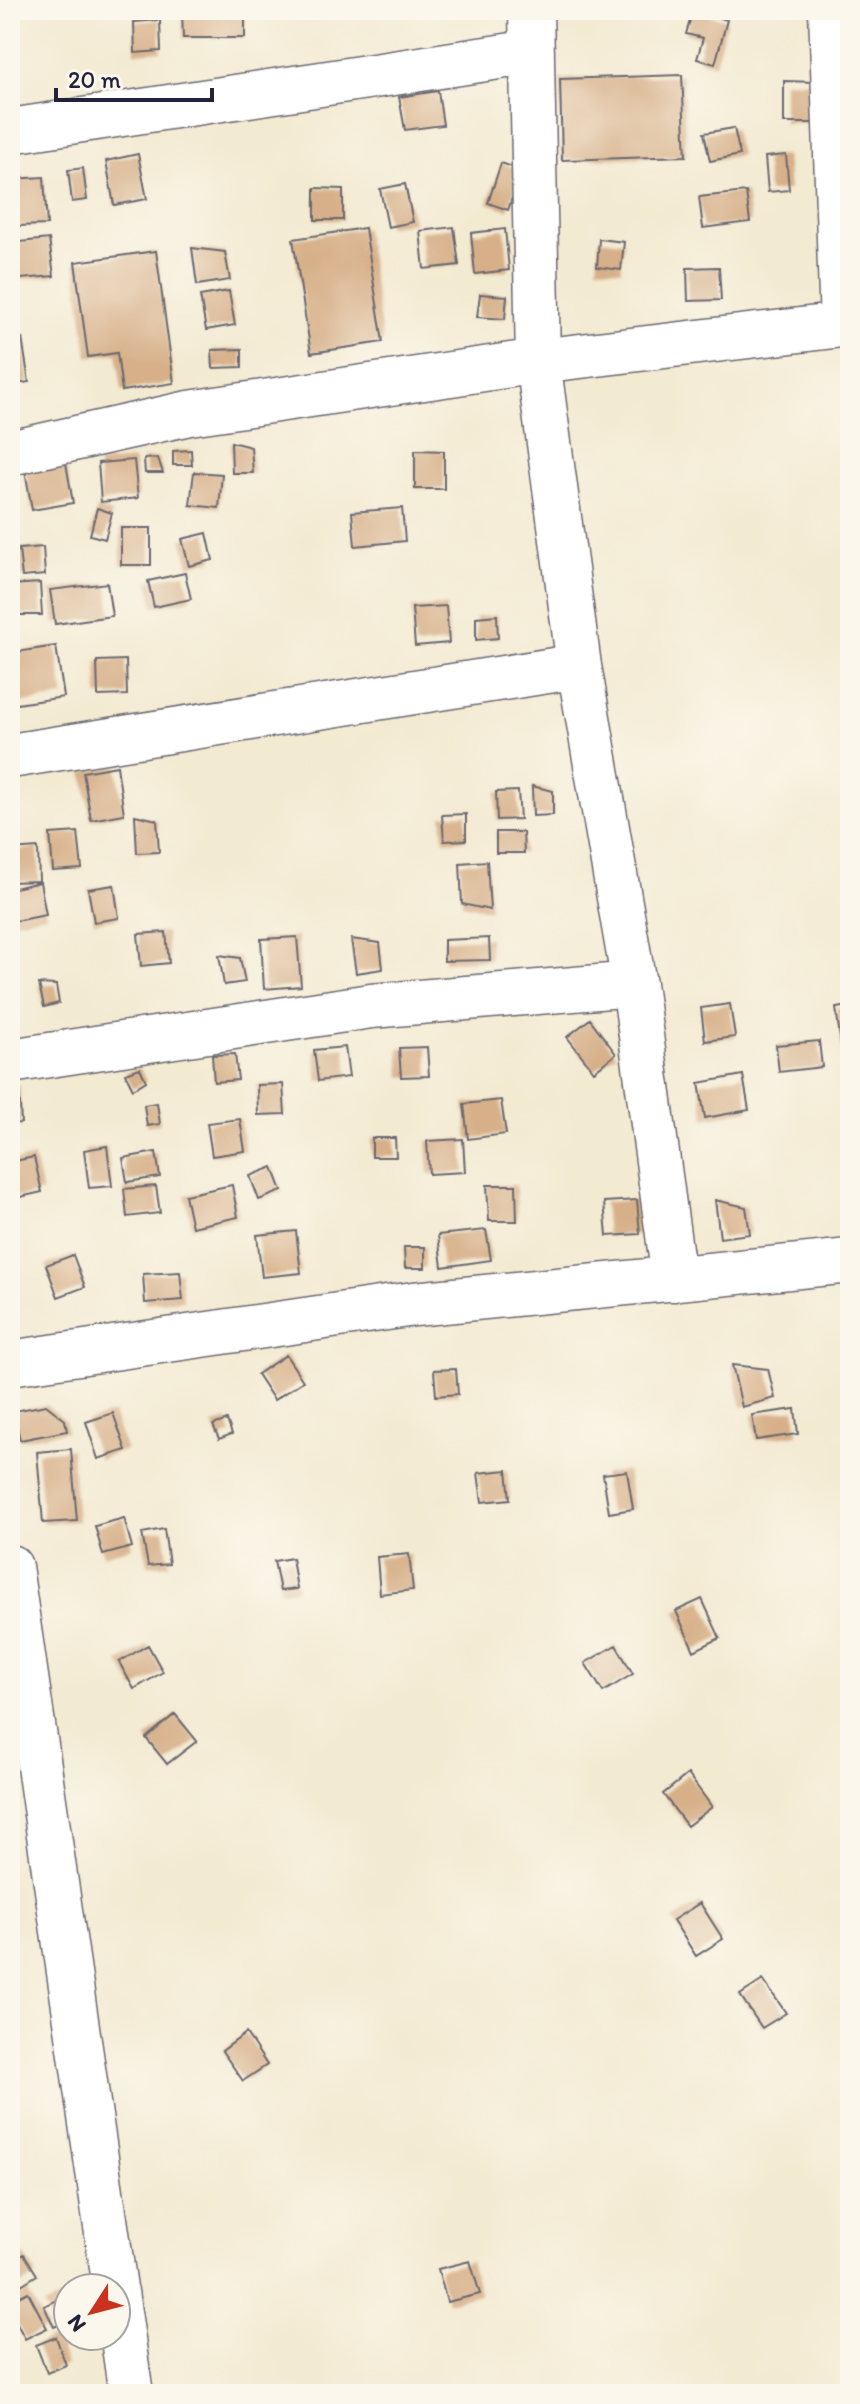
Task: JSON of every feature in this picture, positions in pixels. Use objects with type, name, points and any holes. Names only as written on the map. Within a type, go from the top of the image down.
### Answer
[{"type":"street","points":[[10,453],[189,413],[538,361],[846,326],[831,10]]},
{"type":"street","points":[[10,131],[531,31],[538,361],[579,666],[634,984],[674,1279]]},
{"type":"street","points":[[10,756],[579,666]]},
{"type":"street","points":[[10,1061],[371,1006],[634,984]]},
{"type":"street","points":[[10,1363],[414,1304],[850,1261]]},
{"type":"street","points":[[10,1567],[113,2272]]},
{"type":"street","points":[[125,2352],[131,2394]]},
{"type":"building","points":[[182,10],[245,10],[245,38],[183,38]]},
{"type":"building","points":[[693,10],[727,20],[715,64],[697,59],[703,38],[686,34]]},
{"type":"building","points":[[160,20],[161,51],[135,53],[134,22]]},
{"type":"building","points":[[682,75],[686,156],[562,160],[560,79]]},
{"type":"building","points":[[784,81],[816,82],[815,123],[784,123]]},
{"type":"building","points":[[438,91],[443,125],[405,130],[399,97]]},
{"type":"building","points":[[734,128],[740,155],[710,161],[704,133]]},
{"type":"building","points":[[138,154],[147,199],[114,205],[106,161]]},
{"type":"building","points":[[786,155],[789,190],[768,192],[765,157]]},
{"type":"building","points":[[501,163],[521,170],[508,210],[488,203]]},
{"type":"building","points":[[83,168],[87,200],[72,202],[68,170]]},
{"type":"building","points":[[44,177],[47,225],[16,226],[12,179]]},
{"type":"building","points":[[405,184],[413,222],[388,227],[380,189]]},
{"type":"building","points":[[315,188],[343,189],[343,220],[315,220]]},
{"type":"building","points":[[746,192],[750,222],[703,228],[699,197]]},
{"type":"building","points":[[454,227],[459,265],[424,269],[420,231]]},
{"type":"building","points":[[365,228],[383,342],[311,353],[293,239]]},
{"type":"building","points":[[505,229],[509,270],[475,274],[471,233]]},
{"type":"building","points":[[49,239],[54,276],[10,280],[10,243]]},
{"type":"building","points":[[599,239],[624,242],[621,270],[597,267]]},
{"type":"building","points":[[192,248],[225,252],[230,280],[197,285]]},
{"type":"building","points":[[156,251],[174,383],[122,391],[117,353],[88,357],[75,262]]},
{"type":"building","points":[[719,267],[721,300],[688,301],[687,268]]},
{"type":"building","points":[[229,291],[235,325],[206,330],[200,296]]},
{"type":"building","points":[[480,294],[507,296],[505,319],[477,317]]},
{"type":"building","points":[[22,338],[29,382],[10,385],[10,340]]},
{"type":"building","points":[[242,349],[242,367],[213,368],[212,350]]},
{"type":"building","points":[[231,442],[251,447],[253,473],[232,473]]},
{"type":"building","points":[[191,450],[192,465],[173,465],[173,451]]},
{"type":"building","points":[[415,450],[444,451],[444,489],[415,489]]},
{"type":"building","points":[[158,458],[163,473],[145,473],[144,459]]},
{"type":"building","points":[[134,460],[138,498],[101,502],[98,463]]},
{"type":"building","points":[[66,463],[73,503],[32,510],[25,470]]},
{"type":"building","points":[[194,472],[222,474],[219,508],[190,505]]},
{"type":"building","points":[[97,508],[112,513],[105,539],[90,535]]},
{"type":"building","points":[[402,508],[405,541],[355,546],[352,512]]},
{"type":"building","points":[[121,528],[151,528],[151,565],[121,565]]},
{"type":"building","points":[[207,533],[213,560],[189,566],[182,539]]},
{"type":"building","points":[[43,547],[45,575],[22,577],[19,549]]},
{"type":"building","points":[[185,573],[191,599],[154,607],[148,581]]},
{"type":"building","points":[[40,583],[42,615],[10,615],[10,585]]},
{"type":"building","points":[[107,583],[112,616],[55,624],[50,590]]},
{"type":"building","points":[[446,606],[449,643],[415,646],[412,608]]},
{"type":"building","points":[[497,615],[498,638],[476,640],[476,617]]},
{"type":"building","points":[[56,646],[64,697],[10,705],[10,653]]},
{"type":"building","points":[[126,660],[127,695],[98,696],[97,661]]},
{"type":"building","points":[[117,766],[124,814],[91,820],[83,772]]},
{"type":"building","points":[[532,786],[553,791],[553,815],[533,816]]},
{"type":"building","points":[[518,791],[520,819],[497,820],[496,792]]},
{"type":"building","points":[[466,814],[466,840],[444,841],[442,815]]},
{"type":"building","points":[[135,815],[157,820],[159,852],[137,853]]},
{"type":"building","points":[[78,832],[82,869],[53,871],[50,834]]},
{"type":"building","points":[[496,832],[523,832],[524,853],[496,853]]},
{"type":"building","points":[[38,848],[39,881],[10,882],[10,850]]},
{"type":"building","points":[[487,861],[490,910],[462,904],[460,863]]},
{"type":"building","points":[[40,882],[46,915],[10,922],[10,889]]},
{"type":"building","points":[[114,885],[119,918],[94,922],[88,889]]},
{"type":"building","points":[[166,932],[169,963],[141,966],[138,934]]},
{"type":"building","points":[[297,937],[301,986],[264,989],[261,939]]},
{"type":"building","points":[[489,938],[490,960],[444,961],[444,940]]},
{"type":"building","points":[[351,939],[380,943],[383,969],[356,973]]},
{"type":"building","points":[[219,955],[240,958],[245,982],[224,985]]},
{"type":"building","points":[[39,984],[56,985],[59,1003],[44,1007]]},
{"type":"building","points":[[730,1004],[735,1037],[705,1041],[701,1008]]},
{"type":"building","points":[[850,1006],[850,1049],[842,1051],[836,1008]]},
{"type":"building","points":[[590,1019],[616,1054],[594,1071],[567,1037]]},
{"type":"building","points":[[819,1041],[822,1067],[779,1072],[776,1045]]},
{"type":"building","points":[[345,1047],[349,1077],[318,1081],[314,1050]]},
{"type":"building","points":[[427,1047],[429,1076],[401,1077],[399,1048]]},
{"type":"building","points":[[235,1054],[238,1080],[214,1082],[212,1055]]},
{"type":"building","points":[[140,1068],[146,1081],[133,1089],[125,1073]]},
{"type":"building","points":[[743,1075],[749,1110],[705,1118],[699,1083]]},
{"type":"building","points":[[283,1084],[285,1114],[258,1115],[257,1085]]},
{"type":"building","points":[[10,1086],[19,1086],[21,1123],[10,1124]]},
{"type":"building","points":[[501,1100],[506,1134],[468,1139],[464,1104]]},
{"type":"building","points":[[157,1103],[160,1124],[147,1126],[144,1105]]},
{"type":"building","points":[[240,1119],[245,1151],[212,1156],[207,1123]]},
{"type":"building","points":[[372,1138],[395,1138],[396,1157],[372,1157]]},
{"type":"building","points":[[463,1139],[465,1172],[429,1174],[427,1141]]},
{"type":"building","points":[[107,1146],[112,1186],[89,1188],[84,1150]]},
{"type":"building","points":[[156,1152],[160,1177],[127,1182],[123,1158]]},
{"type":"building","points":[[34,1157],[42,1192],[16,1198],[10,1162]]},
{"type":"building","points":[[273,1167],[282,1191],[259,1200],[250,1176]]},
{"type":"building","points":[[232,1185],[238,1217],[192,1227],[185,1195]]},
{"type":"building","points":[[487,1185],[516,1185],[517,1221],[489,1221]]},
{"type":"building","points":[[156,1186],[160,1213],[127,1217],[124,1189]]},
{"type":"building","points":[[637,1200],[640,1234],[607,1236],[604,1202]]},
{"type":"building","points":[[715,1200],[746,1207],[750,1234],[720,1238]]},
{"type":"building","points":[[486,1230],[491,1260],[442,1267],[438,1235]]},
{"type":"building","points":[[296,1231],[301,1273],[262,1277],[257,1235]]},
{"type":"building","points":[[404,1247],[425,1247],[425,1268],[405,1268]]},
{"type":"building","points":[[73,1255],[85,1287],[58,1297],[46,1265]]},
{"type":"building","points":[[180,1272],[183,1300],[145,1303],[143,1274]]},
{"type":"building","points":[[286,1355],[303,1381],[274,1400],[257,1374]]},
{"type":"building","points":[[732,1365],[768,1369],[775,1398],[742,1407]]},
{"type":"building","points":[[456,1369],[458,1394],[436,1396],[434,1370]]},
{"type":"building","points":[[46,1405],[65,1420],[67,1431],[20,1440],[14,1411]]},
{"type":"building","points":[[795,1409],[798,1434],[756,1440],[752,1415]]},
{"type":"building","points":[[113,1413],[126,1450],[98,1459],[86,1422]]},
{"type":"building","points":[[227,1420],[232,1434],[219,1439],[213,1425]]},
{"type":"building","points":[[71,1449],[77,1521],[43,1523],[37,1452]]},
{"type":"building","points":[[507,1470],[510,1499],[482,1502],[478,1473]]},
{"type":"building","points":[[627,1471],[633,1509],[609,1513],[603,1474]]},
{"type":"building","points":[[124,1518],[132,1547],[103,1555],[95,1526]]},
{"type":"building","points":[[164,1529],[169,1564],[148,1566],[142,1533]]},
{"type":"building","points":[[409,1554],[413,1590],[380,1594],[377,1557]]},
{"type":"building","points":[[292,1558],[297,1589],[280,1591],[274,1561]]},
{"type":"building","points":[[702,1599],[720,1638],[694,1651],[676,1611]]},
{"type":"building","points":[[148,1645],[163,1672],[134,1689],[119,1662]]},
{"type":"building","points":[[616,1645],[633,1674],[603,1692],[585,1663]]},
{"type":"building","points":[[175,1714],[197,1741],[167,1764],[146,1738]]},
{"type":"building","points":[[688,1774],[712,1807],[687,1826],[663,1794]]},
{"type":"building","points":[[700,1903],[723,1939],[696,1956],[673,1920]]},
{"type":"building","points":[[763,1980],[786,2013],[762,2028],[740,1995]]},
{"type":"building","points":[[246,2033],[267,2065],[243,2081],[222,2051]]},
{"type":"building","points":[[24,2254],[37,2275],[10,2292],[10,2262]]},
{"type":"building","points":[[470,2261],[480,2294],[447,2302],[438,2269]]},
{"type":"building","points":[[28,2292],[47,2328],[25,2339],[10,2310],[10,2301]]},
{"type":"building","points":[[52,2302],[52,2323],[44,2306]]},
{"type":"building","points":[[52,2339],[52,2352],[61,2352],[66,2365],[47,2373],[36,2345]]}]
